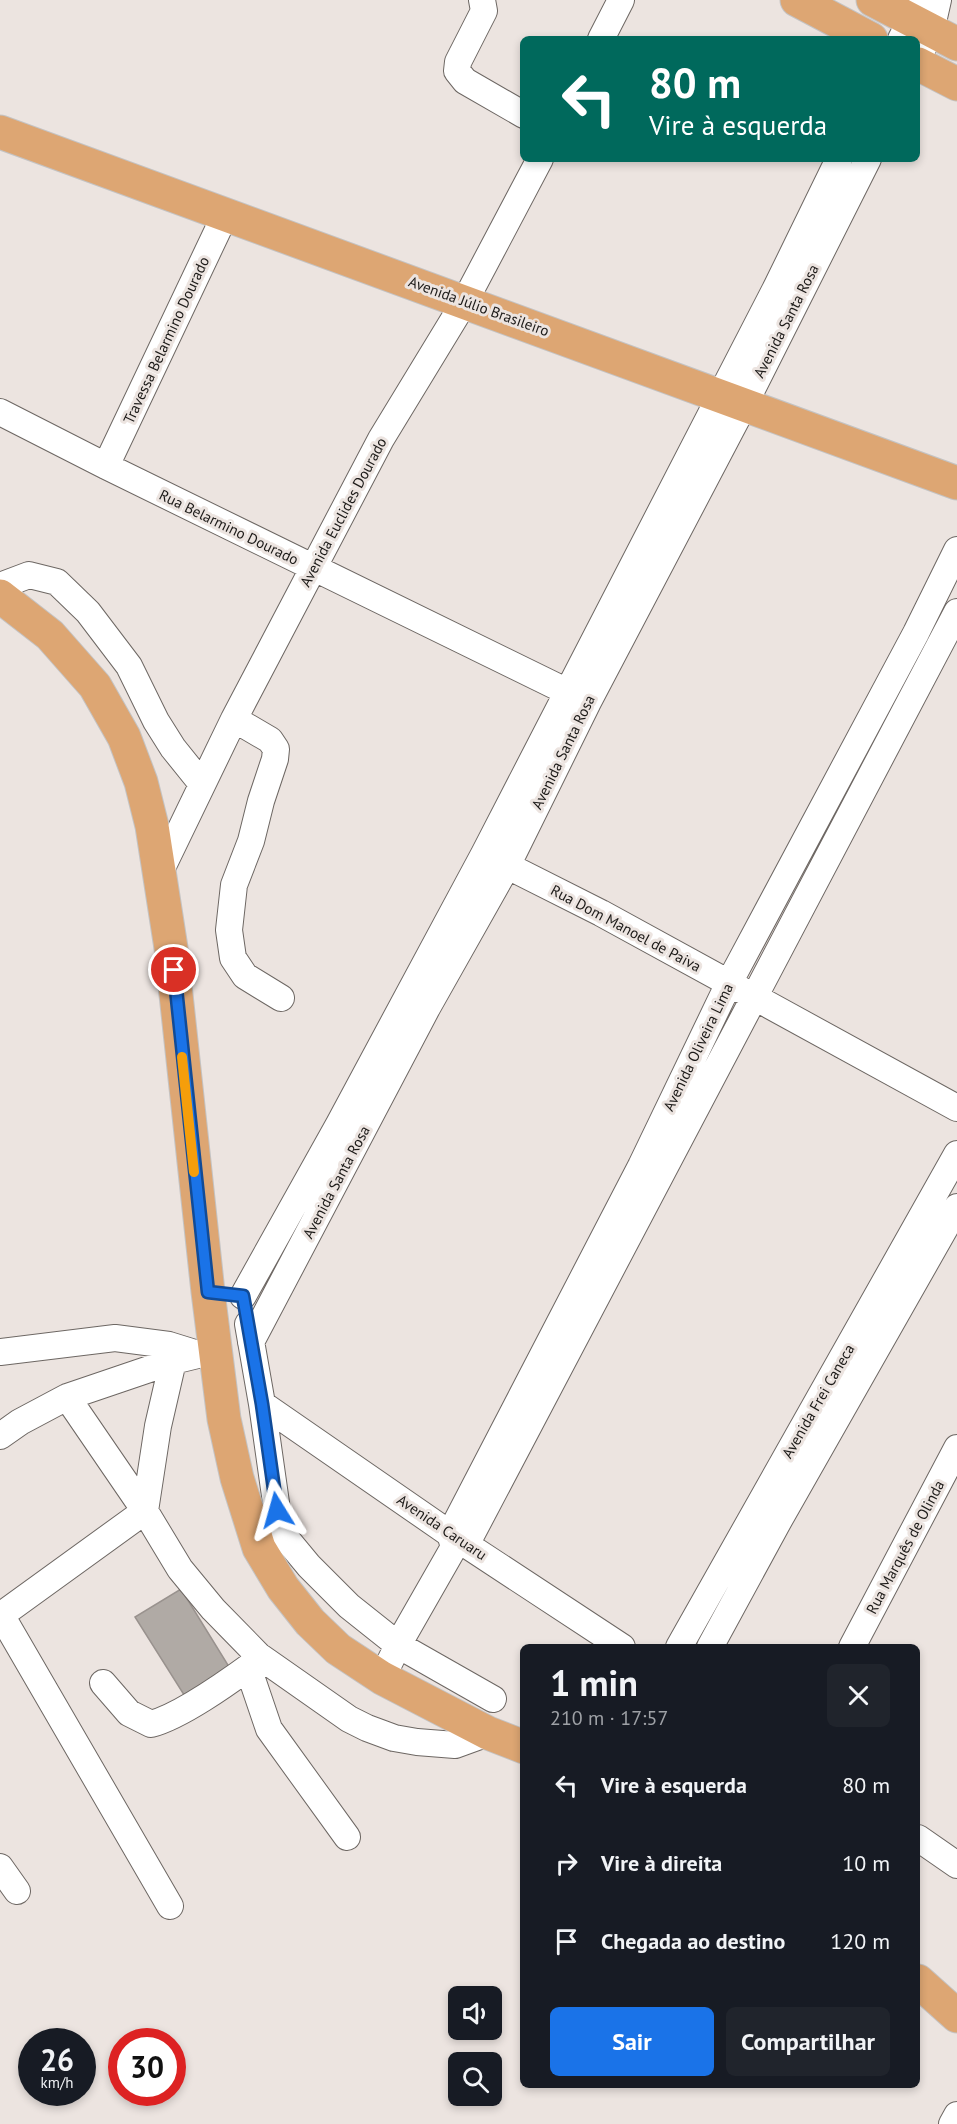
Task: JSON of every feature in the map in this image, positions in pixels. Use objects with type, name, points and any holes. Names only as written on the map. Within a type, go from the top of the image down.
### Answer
[{"type":"main road","points":[[797,0],[865,36]]},
{"type":"main road","points":[[873,0],[926,27]]},
{"type":"main road","points":[[920,65],[957,84]]},
{"type":"main road","name":"Avenida Júlio Brasileiro","points":[[0,132],[957,483]]},
{"type":"main road","points":[[0,596],[50,635],[95,686],[124,737],[141,782],[152,826],[171,948],[208,1292],[206,1352],[249,1519],[270,1540],[283,1588],[310,1622],[338,1648],[382,1678],[488,1733],[520,1745]]},
{"type":"main road","points":[[920,1983],[957,2016]]},
{"type":"street","points":[[482,0],[484,11],[458,62],[457,71],[465,81],[520,113]]},
{"type":"street","points":[[603,36],[621,0]]},
{"type":"street","name":"Avenida Euclides Dourado","points":[[159,872],[234,719],[381,439],[465,301],[538,162]]},
{"type":"street","name":"Avenida Santa Rosa","points":[[731,400],[777,286],[838,162]]},
{"type":"street","name":"Avenida Santa Rosa","points":[[243,1296],[339,1124],[484,854],[578,697],[731,400],[866,162]]},
{"type":"street","name":"Travessa Belarmino Dourado","points":[[106,466],[226,213]]},
{"type":"street","name":"Rua Belarmino Dourado","points":[[0,412],[314,569],[578,697]]},
{"type":"street","name":"Avenida Oliveira Lima","points":[[382,1678],[398,1645],[457,1542],[538,1383],[729,983],[916,633],[957,550]]},
{"type":"street","points":[[0,586],[29,576],[57,582],[88,612],[129,666],[156,721],[173,748],[202,784]]},
{"type":"street","name":"Avenida Oliveira Lima","points":[[538,1383],[754,998],[957,612]]},
{"type":"street","name":"Avenida Santa Rosa","points":[[250,1342],[428,1008],[507,866],[578,697]]},
{"type":"street","points":[[234,719],[270,740],[276,749],[251,841],[234,885],[229,930],[233,958],[245,976],[281,998]]},
{"type":"street","name":"Rua Dom Manoel de Paiva","points":[[484,854],[601,913],[957,1108]]},
{"type":"street","name":"Avenida Frei Caneca","points":[[681,1644],[957,1154]]},
{"type":"street","name":"Avenida Frei Caneca","points":[[712,1644],[778,1522],[957,1207]]},
{"type":"street","points":[[208,1292],[243,1296],[262,1404],[270,1540],[309,1566],[349,1605],[398,1645],[493,1699]]},
{"type":"street","points":[[0,1352],[115,1338],[206,1352]]},
{"type":"street","points":[[0,1436],[20,1422],[67,1397],[206,1352]]},
{"type":"street","points":[[170,1906],[0,1615],[145,1511],[158,1426],[173,1361]]},
{"type":"street","points":[[67,1397],[145,1511],[180,1569],[256,1660],[350,1719],[394,1738],[455,1745],[488,1733]]},
{"type":"street","name":"Avenida Caruaru","points":[[262,1404],[457,1542],[617,1644]]},
{"type":"street","name":"Rua Marquês de Olinda","points":[[854,1644],[957,1448]]},
{"type":"street","points":[[756,1509],[778,1522]]},
{"type":"street","points":[[103,1683],[129,1713],[151,1724],[164,1721],[228,1682],[256,1660]]},
{"type":"street","points":[[256,1660],[254,1688],[269,1729],[347,1837]]},
{"type":"street","points":[[920,1839],[957,1865]]},
{"type":"street","points":[[0,1867],[17,1891]]},
{"type":"street","points":[[952,2124],[957,2115]]},
{"type":"building","points":[[181,1589],[231,1670],[186,1698],[135,1617]]},
{"type":"slow traffic","points":[[182,1057],[194,1172]]},
{"type":"route","points":[[174,970],[208,1292],[243,1296],[262,1404],[277,1510]]}]
